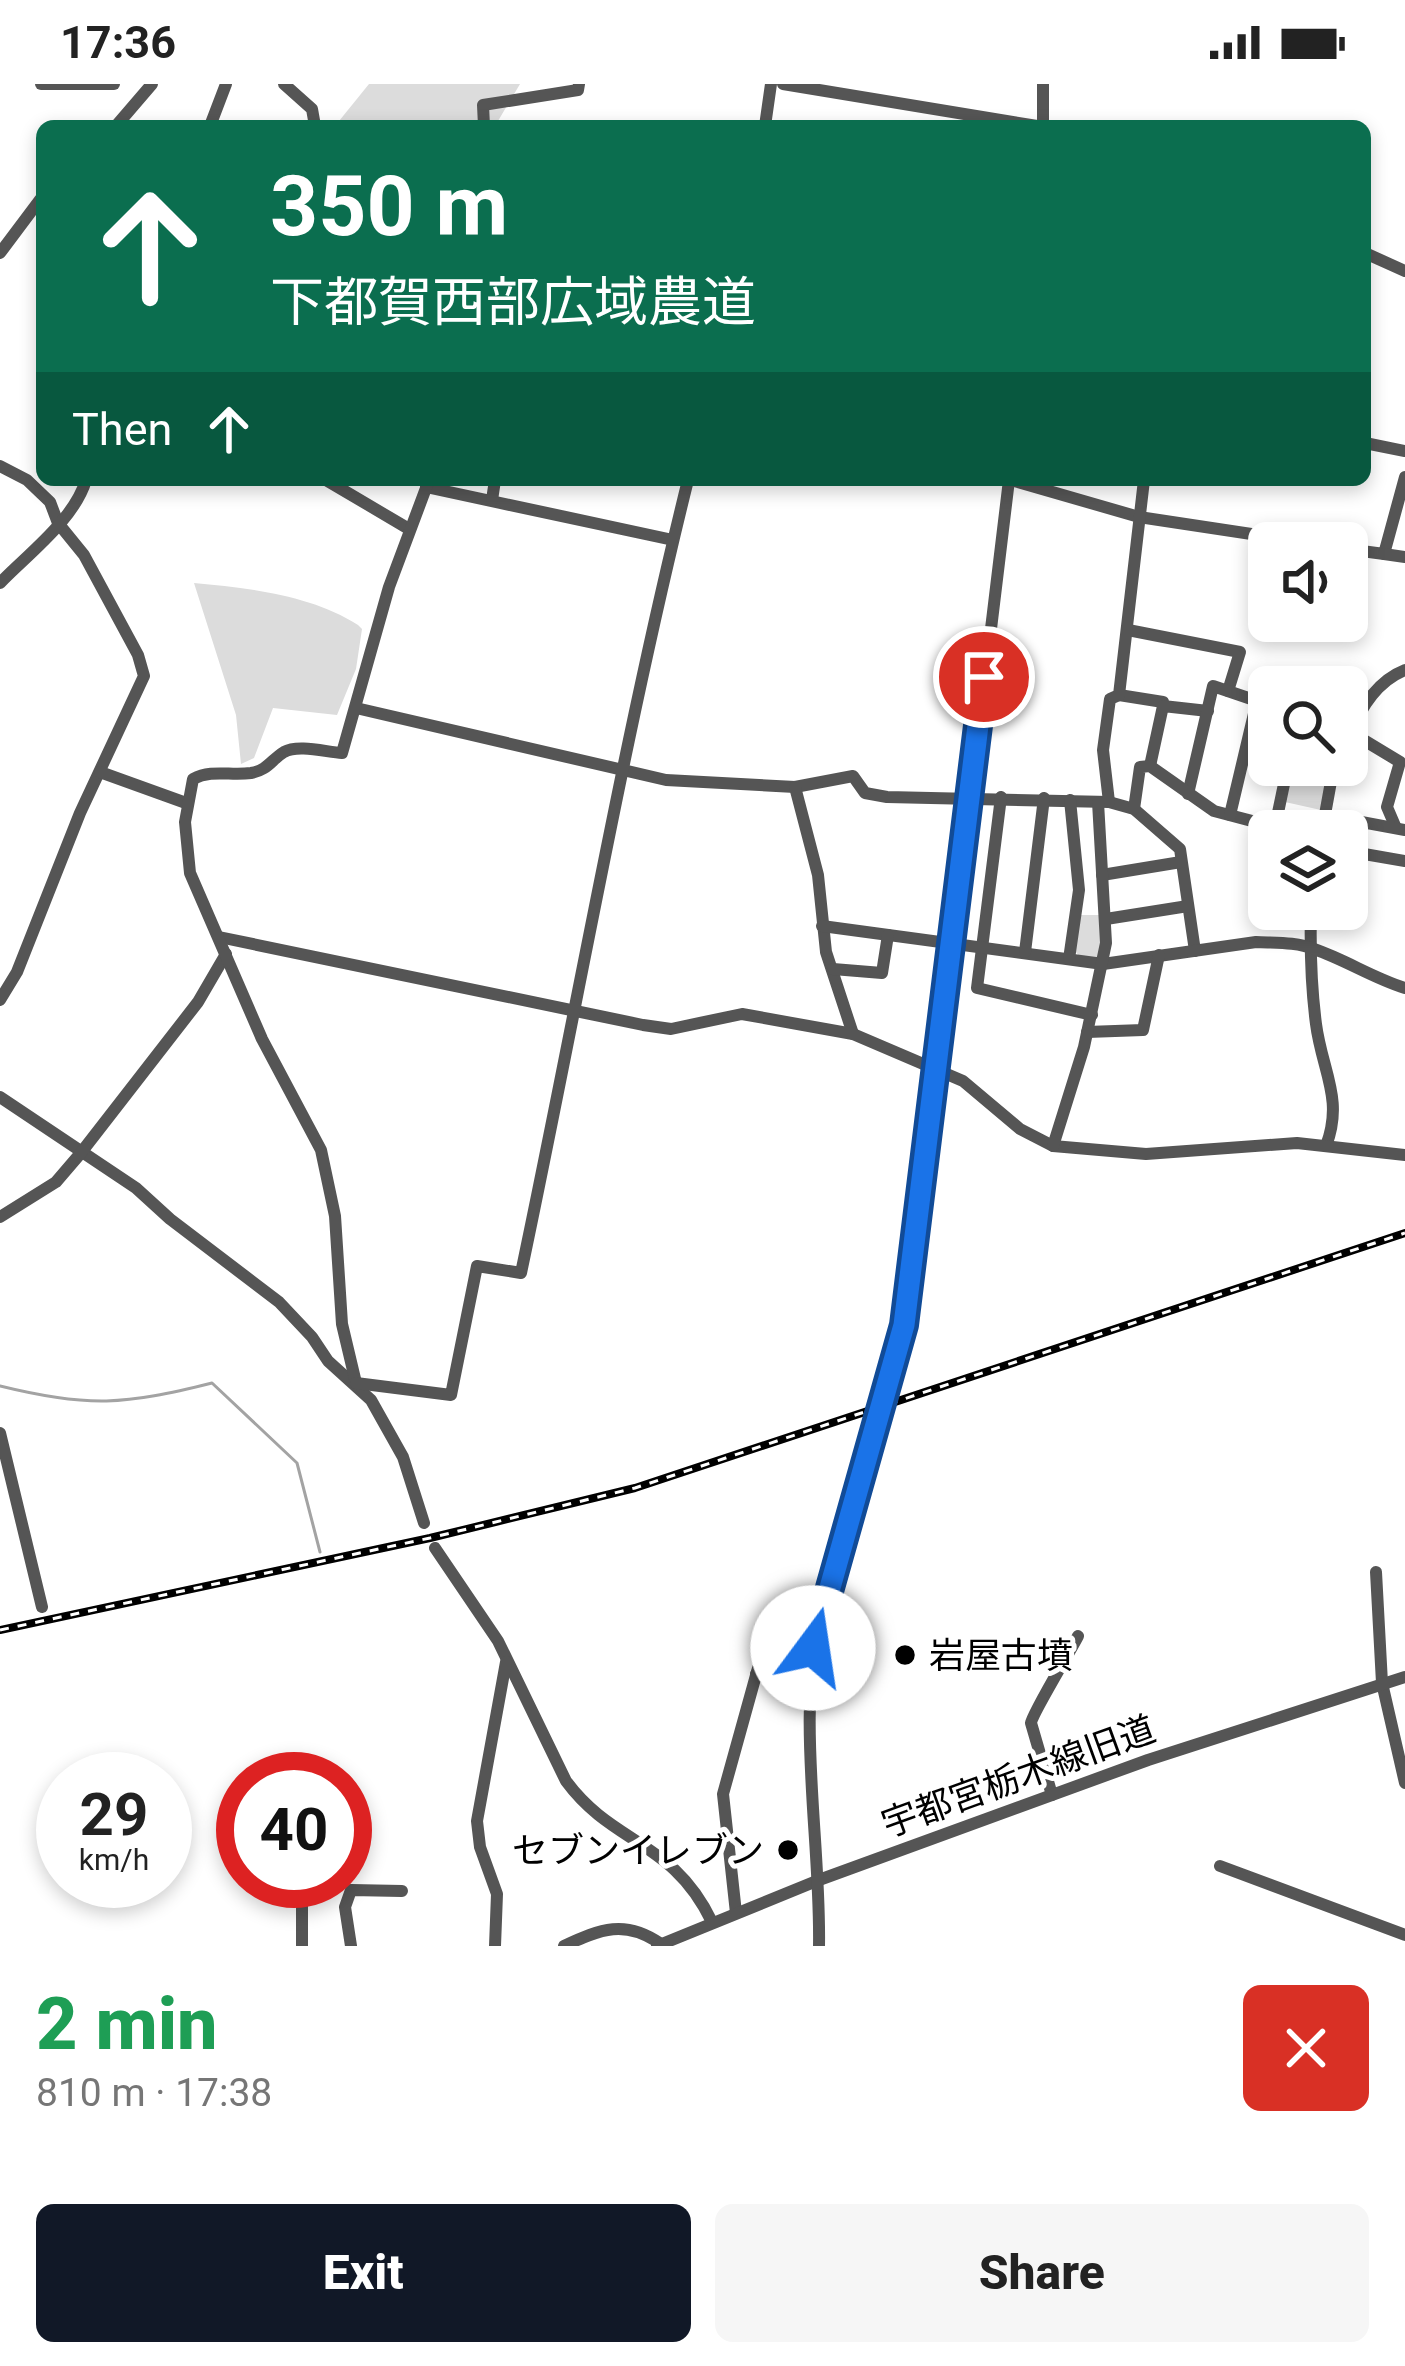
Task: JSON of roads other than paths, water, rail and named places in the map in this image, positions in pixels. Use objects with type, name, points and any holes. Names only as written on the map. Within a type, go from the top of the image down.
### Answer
[{"type":"street","points":[[40,84],[114,84]]},
{"type":"street","points":[[121,120],[152,84]]},
{"type":"street","points":[[212,120],[226,84]]},
{"type":"street","points":[[284,84],[312,109],[314,120]]},
{"type":"street","points":[[484,120],[483,105],[578,90],[579,84]]},
{"type":"street","points":[[766,120],[771,84]]},
{"type":"street","points":[[783,84],[1003,120]]},
{"type":"street","points":[[1040,120],[1043,84]]},
{"type":"street","points":[[0,253],[36,204]]},
{"type":"street","points":[[1371,256],[1405,271]]},
{"type":"street","points":[[1371,444],[1405,451]]},
{"type":"street","points":[[0,466],[27,480],[50,502],[138,655],[144,676],[17,972],[0,1000]]},
{"type":"street","points":[[1384,554],[1405,477]]},
{"type":"street","points":[[0,583],[58,523],[83,486]]},
{"type":"street","points":[[336,486],[409,529]]},
{"type":"street","points":[[356,1383],[342,1324],[335,1216],[321,1150],[262,1040],[190,873],[186,803],[193,779],[205,773],[252,773],[271,766],[284,752],[302,749],[342,753],[409,529],[427,486]]},
{"type":"street","points":[[439,486],[673,540]]},
{"type":"street","points":[[492,500],[494,486]]},
{"type":"street","points":[[356,1383],[451,1396],[477,1266],[521,1273],[620,772],[686,486]]},
{"type":"street","points":[[820,1946],[810,1694],[813,1648],[902,1338],[919,1232],[1009,486]]},
{"type":"street","points":[[1031,486],[1139,517],[1248,533]]},
{"type":"street","points":[[1119,695],[1143,486]]},
{"type":"street","points":[[1368,552],[1405,557]]},
{"type":"street","points":[[1128,630],[1240,652],[1228,691]]},
{"type":"street","points":[[1368,701],[1389,676],[1405,670]]},
{"type":"street","points":[[1187,794],[1213,686],[1248,698]]},
{"type":"street","points":[[1053,1146],[1103,964],[1104,733],[1111,699],[1119,695],[1163,702],[1150,766]]},
{"type":"street","points":[[1163,706],[1208,711]]},
{"type":"street","points":[[356,708],[666,780],[795,787],[853,776],[865,793],[1044,798],[1134,809],[1180,849],[1195,951]]},
{"type":"street","points":[[1368,740],[1402,758],[1401,778],[1387,807],[1400,829]]},
{"type":"street","points":[[1230,815],[1248,754]]},
{"type":"street","points":[[1134,809],[1139,767],[1150,766],[1214,811],[1248,820]]},
{"type":"street","points":[[100,772],[186,803]]},
{"type":"street","points":[[795,787],[818,875],[822,926],[854,1034]]},
{"type":"street","points":[[1000,797],[977,988],[1092,1015]]},
{"type":"street","points":[[1025,952],[1044,798]]},
{"type":"street","points":[[1070,800],[1078,890],[1070,959]]},
{"type":"street","points":[[1368,823],[1400,829]]},
{"type":"street","points":[[1368,855],[1405,861]]},
{"type":"street","points":[[1102,875],[1181,862]]},
{"type":"street","points":[[1106,919],[1188,906]]},
{"type":"street","points":[[822,926],[1103,964],[1256,942],[1310,947],[1405,988]]},
{"type":"street","points":[[1310,930],[1316,1025],[1336,1103],[1326,1146]]},
{"type":"street","points":[[833,969],[882,973],[888,935]]},
{"type":"street","points":[[219,938],[671,1029],[755,1015],[854,1034],[963,1081],[1020,1129],[1053,1146],[1146,1154],[1297,1144],[1405,1155]]},
{"type":"street","points":[[0,1217],[56,1182],[198,1002],[226,954]]},
{"type":"street","points":[[1087,1032],[1143,1030],[1159,955]]},
{"type":"street","points":[[0,1097],[136,1188],[267,1292],[312,1336],[328,1360],[371,1400],[403,1457],[424,1523]]},
{"type":"street","points":[[0,1433],[42,1607]]},
{"type":"street","points":[[435,1549],[506,1660],[580,1800],[592,1813],[678,1869],[712,1922]]},
{"type":"street","points":[[1376,1572],[1382,1683],[1405,1783]]},
{"type":"street","points":[[1052,1796],[1032,1712],[1056,1681],[1078,1636]]},
{"type":"street","points":[[496,1946],[496,1894],[480,1847],[477,1821],[506,1660]]},
{"type":"street","points":[[736,1913],[723,1794],[757,1671],[810,1694]]},
{"type":"street","name":"宇都宮栃木線旧道","points":[[659,1945],[819,1880],[1405,1676]]},
{"type":"street","points":[[1220,1866],[1402,1934],[1404,1917]]},
{"type":"street","points":[[351,1946],[345,1907],[351,1890],[402,1891]]},
{"type":"street","points":[[302,1908],[302,1946]]},
{"type":"street","points":[[564,1946],[604,1928],[621,1927],[659,1945]]},
{"type":"waterway","points":[[0,1386],[58,1398],[106,1401],[212,1383],[297,1463],[320,1552]]},
{"type":"railway","points":[[0,1630],[430,1538],[635,1488],[1405,1233]]},
{"type":"place","name":"岩屋古墳","points":[[905,1655]]},
{"type":"place","name":"セブンイレブン","points":[[788,1850]]}]
